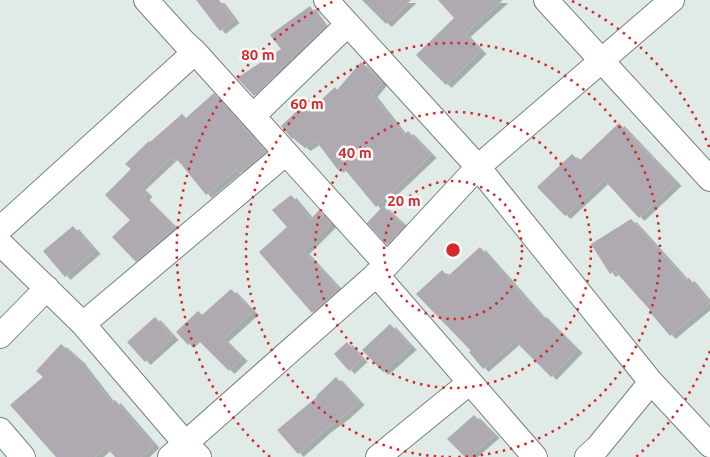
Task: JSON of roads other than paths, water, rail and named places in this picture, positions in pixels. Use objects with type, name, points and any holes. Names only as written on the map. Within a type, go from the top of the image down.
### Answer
[{"type":"street","points":[[146,0],[286,153],[381,269],[469,382],[535,457]]},
{"type":"street","points":[[326,0],[478,167],[651,382],[710,445]]},
{"type":"street","points":[[546,0],[710,179]]},
{"type":"street","points":[[0,243],[83,324],[185,452],[381,269],[478,167],[672,0]]},
{"type":"street","points":[[253,116],[348,24]]},
{"type":"street","points":[[0,229],[195,52]]},
{"type":"street","points":[[83,324],[286,153]]},
{"type":"street","points":[[0,336],[47,288]]},
{"type":"street","points":[[378,457],[469,382]]},
{"type":"street","points":[[597,454],[651,382]]},
{"type":"street","points":[[0,430],[23,457]]}]
